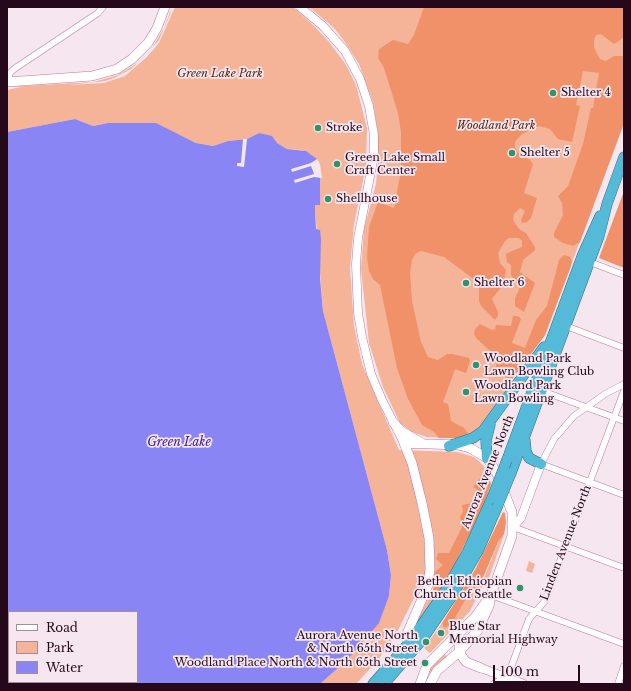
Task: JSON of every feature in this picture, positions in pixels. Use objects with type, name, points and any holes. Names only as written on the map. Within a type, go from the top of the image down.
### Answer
[{"type":"highway","name":"Aurora Avenue North","points":[[384,684],[423,638],[452,596],[478,551],[525,437],[590,262],[599,236],[607,204],[624,157]]},
{"type":"highway","name":"Aurora Avenue North","points":[[373,684],[409,643],[434,608],[457,571],[477,533],[507,460],[592,231],[607,204]]},
{"type":"highway","points":[[449,446],[476,437],[490,423],[554,332]]},
{"type":"highway","points":[[487,458],[486,441],[490,423]]},
{"type":"highway","points":[[525,437],[526,452],[529,458],[541,464]]},
{"type":"main road","points":[[8,82],[92,76],[117,69],[132,59],[145,47],[155,33],[166,7]]},
{"type":"main road","points":[[393,422],[408,436],[427,446]]},
{"type":"main road","points":[[409,643],[406,636],[428,585],[430,569],[429,538],[422,503],[412,463],[404,443],[427,446],[470,448],[487,458],[496,471],[512,512],[513,527],[512,536],[491,595],[489,606],[478,630],[463,651],[467,658],[481,668]]},
{"type":"main road","points":[[478,630],[460,651],[437,671],[431,681],[421,680],[427,665],[474,617],[491,595]]},
{"type":"main road","points":[[474,617],[461,640],[460,651],[466,662],[481,668]]},
{"type":"street","points":[[8,82],[12,70],[98,13],[103,7]]},
{"type":"street","points":[[300,7],[323,26],[345,51],[360,79],[370,106],[374,130],[374,156],[358,238],[356,264],[358,313],[371,374],[404,443]]},
{"type":"street","points":[[590,262],[624,274]]},
{"type":"street","points":[[566,326],[624,348]]},
{"type":"street","points":[[624,384],[585,407],[562,429],[547,450],[521,518],[513,527],[624,568]]},
{"type":"street","name":"Linden Avenue North","points":[[507,678],[529,619],[545,601],[624,390]]},
{"type":"street","points":[[542,391],[624,422]]},
{"type":"street","points":[[541,464],[624,495]]},
{"type":"street","points":[[491,595],[624,644]]},
{"type":"street","points":[[618,684],[624,666]]},
{"type":"street","points":[[481,668],[524,684]]},
{"type":"street","points":[[494,684],[507,678]]},
{"type":"green space","points":[[172,7],[170,15],[159,40],[152,48],[164,28]]},
{"type":"green space","name":"Green Lake Park","points":[[175,7],[293,7],[329,42],[346,65],[356,85],[367,128],[366,166],[354,224],[350,268],[354,326],[362,364],[399,450],[457,452],[474,457],[484,466],[487,476],[448,564],[418,590],[395,636],[378,660],[356,684],[320,684],[347,660],[378,623],[389,596],[391,575],[387,550],[323,311],[315,209],[315,205],[320,204],[320,178],[312,155],[302,150],[287,149],[259,133],[247,139],[228,141],[213,146],[196,143],[178,134],[127,124],[108,123],[93,126],[75,119],[7,132],[7,90],[21,87],[7,87],[94,82],[118,75],[138,63],[131,69],[114,78],[105,81],[68,85],[104,83],[125,76],[147,57],[159,43]]},
{"type":"green space","name":"Woodland Park","points":[[309,7],[624,7],[624,123],[545,335],[510,382],[492,414],[480,428],[470,434],[458,438],[427,437],[412,432],[400,423],[383,387],[369,343],[361,269],[364,229],[376,184],[378,163],[377,127],[373,102],[359,64],[342,38],[333,27]]},
{"type":"green space","name":"Woodland Park","points":[[424,7],[624,7],[623,38],[614,44],[601,34],[596,35],[594,40],[594,48],[600,59],[606,61],[614,56],[624,56],[624,123],[580,242],[573,246],[563,243],[554,237],[554,233],[563,215],[562,203],[558,196],[568,186],[583,144],[591,108],[593,108],[599,73],[583,71],[576,105],[580,106],[572,142],[558,139],[550,129],[539,126],[522,134],[515,142],[515,148],[518,153],[530,160],[533,164],[524,193],[537,198],[531,218],[527,222],[522,223],[521,220],[525,211],[520,208],[514,214],[513,220],[519,229],[526,233],[535,247],[535,250],[523,260],[520,272],[535,283],[524,312],[515,306],[515,298],[519,290],[519,286],[511,275],[511,265],[507,262],[506,255],[507,253],[522,247],[522,241],[519,238],[509,238],[505,241],[498,253],[500,263],[506,270],[503,285],[492,299],[498,312],[498,316],[495,320],[481,306],[479,301],[479,283],[444,257],[421,251],[415,254],[412,260],[410,273],[412,301],[421,342],[428,357],[438,360],[447,354],[452,354],[469,358],[470,361],[466,373],[455,369],[443,402],[448,404],[451,421],[464,428],[469,435],[458,438],[439,438],[434,432],[422,425],[408,399],[397,368],[380,285],[373,279],[369,271],[367,257],[369,227],[378,202],[394,208],[401,171],[401,132],[398,113],[384,68],[378,58],[379,49],[393,40],[408,44],[414,35]]},
{"type":"green space","points":[[624,191],[624,268],[599,258]]},
{"type":"green space","points":[[564,255],[570,257],[572,261],[571,266],[545,335],[510,382],[496,367],[497,357],[477,339],[474,334],[475,329],[480,324],[492,330],[495,329],[496,325],[511,326],[513,316],[518,316],[521,319],[512,343],[525,348],[536,320],[547,306],[559,260]]},
{"type":"green space","points":[[488,474],[491,484],[483,507],[456,562],[433,601],[429,597],[433,591],[435,572],[443,565],[436,559],[438,553],[449,553],[462,527],[460,517],[463,512],[462,505],[472,503],[478,490],[473,487],[483,475]]},
{"type":"green space","points":[[503,512],[505,513],[506,523],[504,534],[498,542],[479,587],[468,595],[452,623],[445,628],[442,623],[476,568]]},
{"type":"green space","points":[[504,534],[488,581],[485,581],[470,611],[430,653],[424,648],[442,623],[443,626],[456,614],[468,595],[474,592],[485,576],[498,542]]},
{"type":"green space","points":[[529,561],[535,564],[532,573],[526,571]]},
{"type":"green space","points":[[429,597],[433,601],[419,622],[417,621]]},
{"type":"green space","points":[[443,652],[448,658],[432,673],[426,671]]},
{"type":"water","name":"Green Lake","points":[[75,119],[93,126],[108,123],[156,123],[196,143],[213,146],[228,141],[247,139],[259,133],[272,136],[277,143],[287,149],[306,151],[317,159],[320,178],[320,205],[315,205],[315,209],[316,229],[320,230],[321,239],[320,278],[323,311],[387,550],[391,575],[389,596],[379,623],[347,660],[320,684],[7,684],[7,132]]},
{"type":"pier","points":[[243,139],[247,139],[244,167],[237,166],[237,163],[241,163]]},
{"type":"pier","points":[[317,159],[320,164],[322,178],[314,177],[295,183],[294,180],[314,174],[311,166],[292,172],[291,169],[311,163]]},
{"type":"place","name":"Shelter 4","points":[[553,93]]},
{"type":"place","name":"Stroke","points":[[318,128]]},
{"type":"place","name":"Shelter 5","points":[[512,153]]},
{"type":"place","name":"Green Lake Small Craft Center","points":[[337,164]]},
{"type":"place","name":"Shellhouse","points":[[328,199]]},
{"type":"place","name":"Shelter 6","points":[[466,283]]},
{"type":"place","name":"Woodland Park Lawn Bowling Club","points":[[476,365]]},
{"type":"place","name":"Woodland Park Lawn Bowling","points":[[466,392]]},
{"type":"place","name":"Bethel Ethiopian Church of Seattle","points":[[520,588]]},
{"type":"place","name":"Blue Star Memorial Highway","points":[[441,633]]},
{"type":"place","name":"Aurora Avenue North & North 65th Street","points":[[426,642]]},
{"type":"place","name":"Woodland Place North & North 65th Street","points":[[425,663]]}]
